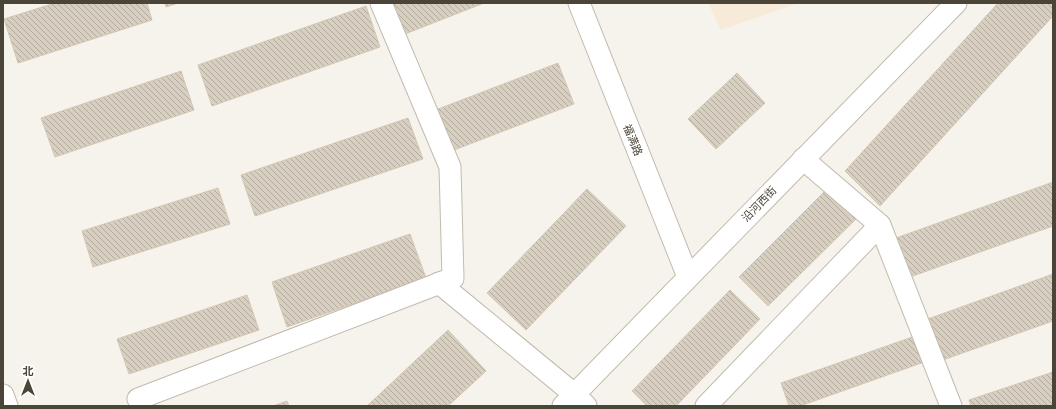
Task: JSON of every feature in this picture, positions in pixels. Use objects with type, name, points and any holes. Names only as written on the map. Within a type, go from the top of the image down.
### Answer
[{"type":"street","points":[[138,399],[452,278],[450,167],[381,3]]},
{"type":"street","name":"福满路","points":[[579,3],[688,277]]},
{"type":"street","name":"沿河西街","points":[[574,402],[688,277],[956,3]]},
{"type":"street","points":[[803,159],[880,225],[951,406]]},
{"type":"street","points":[[706,406],[880,225]]},
{"type":"street","points":[[439,283],[574,402]]},
{"type":"street","points":[[3,395],[7,406]]},
{"type":"shaded area","points":[[708,3],[799,3],[721,30]]},
{"type":"building","points":[[55,3],[147,3],[152,20],[18,63],[4,19]]},
{"type":"building","points":[[165,3],[178,3],[166,7]]},
{"type":"building","points":[[387,3],[484,3],[400,36]]},
{"type":"building","points":[[998,3],[1053,3],[1053,16],[880,206],[845,171]]},
{"type":"building","points":[[366,6],[380,47],[212,106],[198,65]]},
{"type":"building","points":[[558,63],[574,104],[449,152],[433,111]]},
{"type":"building","points":[[181,71],[194,110],[55,157],[41,118]]},
{"type":"building","points":[[737,73],[765,103],[716,149],[688,119]]},
{"type":"building","points":[[408,118],[423,159],[255,216],[241,175]]},
{"type":"building","points":[[1053,182],[1053,226],[910,277],[896,238]]},
{"type":"building","points":[[218,188],[230,224],[93,267],[82,231]]},
{"type":"building","points":[[587,189],[626,226],[526,330],[487,293]]},
{"type":"building","points":[[826,190],[856,219],[768,306],[739,277]]},
{"type":"building","points":[[410,234],[426,278],[287,327],[272,282]]},
{"type":"building","points":[[1053,274],[1053,321],[940,361],[925,320]]},
{"type":"building","points":[[730,290],[760,319],[676,406],[647,406],[632,391]]},
{"type":"building","points":[[247,295],[259,330],[129,374],[117,339]]},
{"type":"building","points":[[448,330],[486,371],[448,406],[367,406]]},
{"type":"building","points":[[918,335],[927,361],[800,406],[789,406],[781,383]]},
{"type":"building","points":[[1053,372],[1053,406],[971,406],[969,400]]},
{"type":"building","points":[[287,401],[289,406],[273,406]]}]
